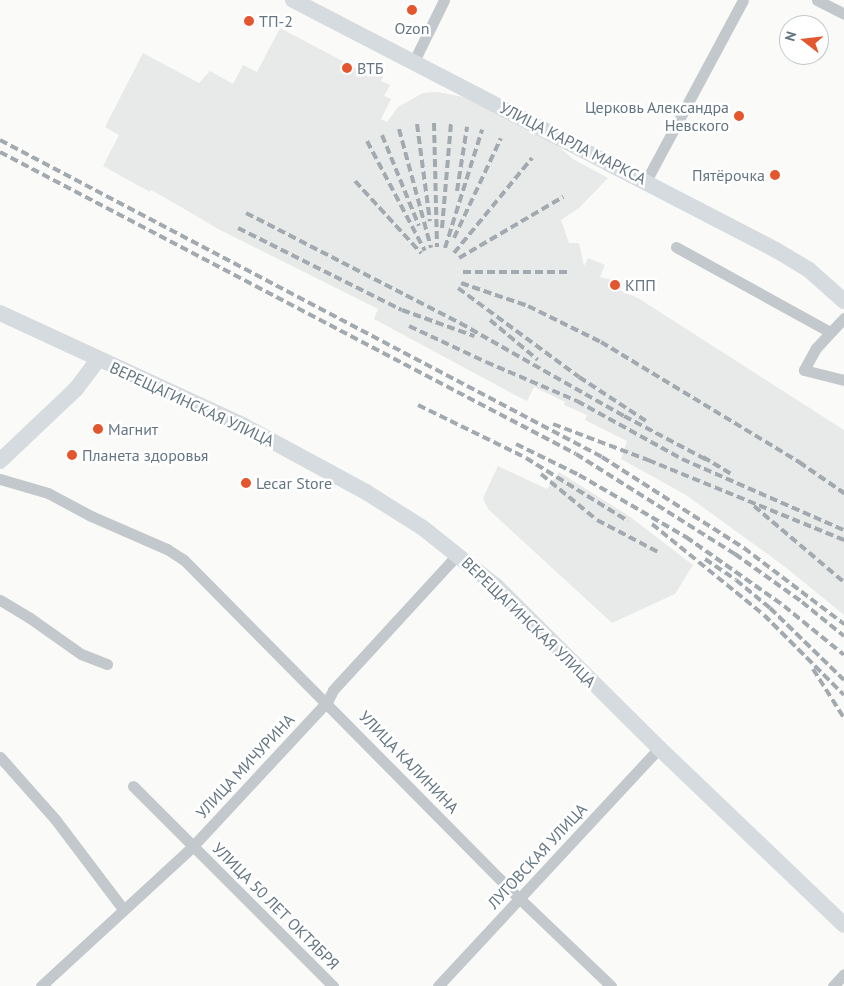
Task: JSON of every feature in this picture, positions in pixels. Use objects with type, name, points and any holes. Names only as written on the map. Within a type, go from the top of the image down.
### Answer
[{"type":"main road","name":"УЛИЦА КАРЛА МАРКСА","points":[[293,0],[646,181],[792,259],[825,283],[844,302]]},
{"type":"main road","name":"ВЕРЕЩАГИНСКАЯ УЛИЦА","points":[[0,313],[244,426],[398,511],[458,554],[496,586],[659,748],[844,925]]},
{"type":"main road","points":[[3,453],[76,389],[98,360]]},
{"type":"street","points":[[414,61],[444,0]]},
{"type":"street","points":[[646,181],[743,0]]},
{"type":"street","points":[[817,0],[844,14]]},
{"type":"street","points":[[676,247],[830,332]]},
{"type":"street","points":[[844,318],[816,348],[804,370],[844,380]]},
{"type":"street","name":"УЛИЦА КАЛИНИНА","points":[[0,479],[48,493],[86,514],[167,548],[184,560],[327,702],[520,899],[611,986]]},
{"type":"street","name":"УЛИЦА МИЧУРИНА","points":[[43,985],[193,846],[327,702],[333,690],[458,554]]},
{"type":"street","points":[[0,600],[30,618],[81,654],[107,664]]},
{"type":"street","name":"ЛУГОВСКАЯ УЛИЦА","points":[[438,986],[659,748]]},
{"type":"street","points":[[0,757],[55,819],[123,909]]},
{"type":"street","name":"УЛИЦА 50 ЛЕТ ОКТЯБРЯ","points":[[133,786],[333,986]]},
{"type":"street","points":[[833,986],[844,974]]},
{"type":"shaded area","points":[[280,28],[371,76],[373,72],[383,77],[381,81],[390,85],[384,96],[391,99],[381,119],[387,122],[398,107],[423,93],[438,92],[474,100],[552,141],[573,159],[608,178],[579,208],[561,220],[569,243],[579,243],[584,266],[588,258],[605,265],[600,277],[621,282],[619,290],[638,298],[844,430],[844,615],[784,566],[686,495],[621,459],[627,441],[585,420],[587,415],[564,405],[565,402],[534,387],[527,401],[517,396],[374,319],[378,309],[220,230],[151,190],[150,192],[103,166],[119,135],[105,127],[143,53],[199,83],[210,71],[233,84],[243,65],[257,72]]},
{"type":"shaded area","points":[[498,466],[547,489],[559,472],[629,516],[693,565],[675,594],[612,623],[488,509],[483,498]]},
{"type":"railway","points":[[434,123],[437,247]]},
{"type":"railway","points":[[442,228],[451,123]]},
{"type":"railway","points":[[417,124],[430,221]]},
{"type":"railway","points":[[457,191],[467,127]]},
{"type":"railway","points":[[399,129],[431,248]]},
{"type":"railway","points":[[445,248],[482,130]]},
{"type":"railway","points":[[382,135],[419,226]]},
{"type":"railway","points":[[454,238],[501,138]]},
{"type":"railway","points":[[0,140],[602,457],[744,548],[844,624]]},
{"type":"railway","points":[[367,141],[425,251]]},
{"type":"railway","points":[[0,152],[576,454],[735,554],[802,602],[844,636]]},
{"type":"railway","points":[[454,253],[532,158]]},
{"type":"railway","points":[[355,181],[421,253]]},
{"type":"railway","points":[[459,258],[563,197]]},
{"type":"railway","points":[[246,213],[460,323],[624,416],[709,461]]},
{"type":"railway","points":[[238,228],[402,310],[474,336]]},
{"type":"railway","points":[[463,272],[567,272]]},
{"type":"railway","points":[[461,283],[528,306],[601,342],[799,462],[844,493]]},
{"type":"railway","points":[[458,288],[579,377],[646,421]]},
{"type":"railway","points":[[490,320],[538,360]]},
{"type":"railway","points":[[409,326],[577,401],[682,459],[844,530]]},
{"type":"railway","points":[[418,405],[526,458],[628,521]]},
{"type":"railway","points":[[553,424],[648,460],[844,540]]},
{"type":"railway","points":[[516,444],[579,475],[686,537],[784,606],[844,655]]},
{"type":"railway","points":[[703,457],[733,475]]},
{"type":"railway","points":[[541,474],[597,520],[658,552]]},
{"type":"railway","points":[[754,506],[844,582]]},
{"type":"railway","points":[[652,524],[764,615],[844,695]]},
{"type":"railway","points":[[705,559],[736,580],[770,608],[844,680]]},
{"type":"railway","points":[[813,669],[844,718]]},
{"type":"place","name":"Ozon","points":[[412,10]]},
{"type":"place","name":"ТП-2","points":[[249,21]]},
{"type":"place","name":"ВТБ","points":[[347,68]]},
{"type":"place","name":"Церковь Александра Невского","points":[[739,116]]},
{"type":"place","name":"Пятёрочка","points":[[775,175]]},
{"type":"place","name":"КПП","points":[[615,285]]},
{"type":"place","name":"Магнит","points":[[98,429]]},
{"type":"place","name":"Планета здоровья","points":[[72,455]]},
{"type":"place","name":"Lecar Store","points":[[246,483]]}]
